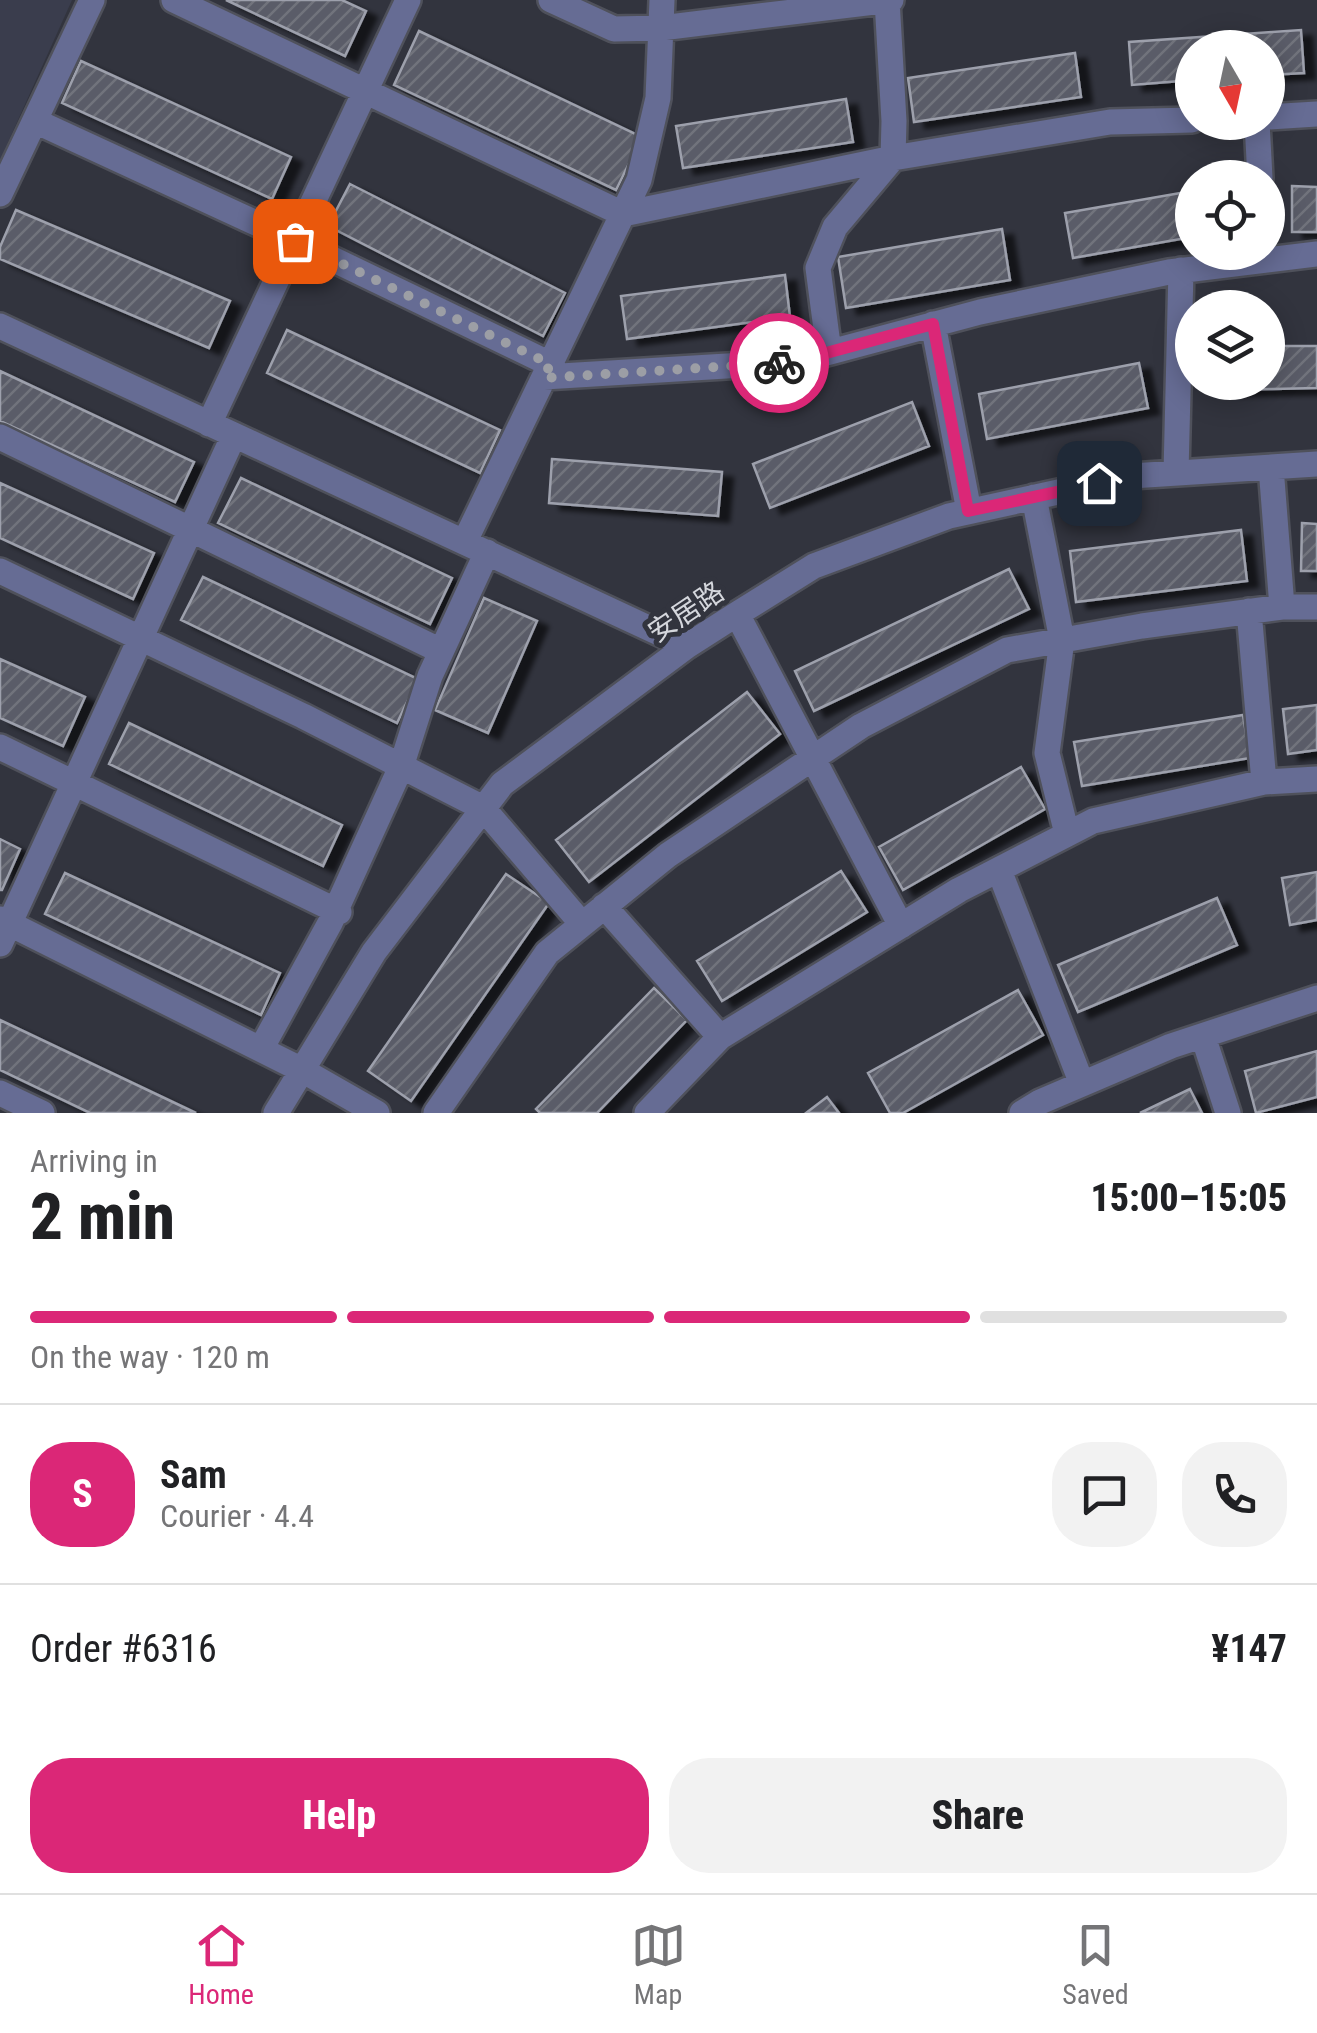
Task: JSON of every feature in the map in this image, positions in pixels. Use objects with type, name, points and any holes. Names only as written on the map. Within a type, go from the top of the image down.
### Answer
[{"type":"street","points":[[0,194],[92,0]]},
{"type":"street","points":[[174,0],[622,214],[893,158],[1110,122],[1175,120]]},
{"type":"street","points":[[210,424],[408,0]]},
{"type":"street","points":[[551,0],[614,29],[662,28],[888,0],[893,158],[835,227],[818,268],[829,352]]},
{"type":"street","points":[[261,1049],[338,911],[401,767],[476,547],[547,371],[638,180],[658,98],[662,0]]},
{"type":"street","points":[[1285,117],[1317,114]]},
{"type":"street","points":[[35,121],[295,241],[547,371],[793,362],[1029,301],[1181,270],[1176,472]]},
{"type":"street","points":[[1285,256],[1317,254]]},
{"type":"street","points":[[933,324],[968,511]]},
{"type":"street","points":[[0,326],[687,646]]},
{"type":"street","points":[[234,435],[3,929],[261,1049],[377,1113]]},
{"type":"street","points":[[0,438],[441,651]]},
{"type":"street","name":"安居路","points":[[276,1113],[374,952],[502,784],[687,646],[737,614],[814,566],[948,516],[1131,476],[1317,464]]},
{"type":"street","points":[[1271,467],[1282,607]]},
{"type":"street","points":[[1034,497],[1062,640],[1048,754],[1067,834]]},
{"type":"street","points":[[0,571],[303,716],[484,808],[582,924]]},
{"type":"street","points":[[442,1111],[547,952],[668,855],[861,726],[1006,650],[1249,611],[1317,606]]},
{"type":"street","points":[[1249,611],[1264,782]]},
{"type":"street","points":[[737,614],[901,926]]},
{"type":"street","points":[[0,747],[338,911]]},
{"type":"street","points":[[648,1113],[720,1038],[959,890],[1067,834],[1093,821],[1264,782],[1317,778]]},
{"type":"street","points":[[998,870],[1082,1084]]},
{"type":"street","points":[[604,906],[720,1038]]},
{"type":"street","points":[[1022,1113],[1171,1046],[1317,998]]},
{"type":"street","points":[[1203,1036],[1228,1113]]},
{"type":"street","points":[[0,1094],[42,1113]]},
{"type":"shaded area","points":[[0,0],[72,0],[0,160]]},
{"type":"building","points":[[226,0],[342,0],[366,11],[345,56]]},
{"type":"building","points":[[1301,30],[1304,73],[1285,74],[1285,31]]},
{"type":"building","points":[[419,31],[642,137],[616,190],[394,85]]},
{"type":"building","points":[[1175,39],[1175,81],[1132,85],[1129,42]]},
{"type":"building","points":[[1075,53],[1081,97],[914,122],[908,78]]},
{"type":"building","points":[[81,61],[291,157],[272,199],[62,103]]},
{"type":"building","points":[[846,99],[853,142],[683,168],[676,126]]},
{"type":"building","points":[[350,184],[565,293],[543,336],[328,226]]},
{"type":"building","points":[[1292,186],[1317,187],[1317,232],[1292,232]]},
{"type":"building","points":[[1175,194],[1175,240],[1073,258],[1065,213]]},
{"type":"building","points":[[16,210],[230,301],[209,348],[0,259],[0,247]]},
{"type":"building","points":[[1002,229],[1010,280],[846,308],[838,257]]},
{"type":"building","points":[[785,275],[790,317],[627,339],[621,296]]},
{"type":"building","points":[[287,330],[500,430],[480,473],[267,373]]},
{"type":"building","points":[[1285,346],[1317,346],[1317,388],[1285,389]]},
{"type":"building","points":[[1139,363],[1148,408],[987,439],[979,394]]},
{"type":"building","points":[[0,371],[194,462],[175,502],[0,421]]},
{"type":"building","points":[[912,402],[929,446],[770,508],[753,464]]},
{"type":"building","points":[[552,459],[722,472],[718,516],[549,503]]},
{"type":"building","points":[[241,478],[452,578],[430,624],[218,523]]},
{"type":"building","points":[[0,483],[154,553],[133,599],[0,538]]},
{"type":"building","points":[[1302,523],[1317,524],[1317,571],[1301,571]]},
{"type":"building","points":[[1241,530],[1247,581],[1076,602],[1070,551]]},
{"type":"building","points":[[1009,569],[1029,609],[814,711],[795,671]]},
{"type":"building","points":[[203,577],[418,679],[397,723],[181,620]]},
{"type":"building","points":[[484,598],[537,621],[488,733],[435,710]]},
{"type":"building","points":[[0,659],[85,697],[63,746],[0,718]]},
{"type":"building","points":[[747,692],[780,734],[589,882],[556,840]]},
{"type":"building","points":[[1317,705],[1317,750],[1288,754],[1283,709]]},
{"type":"building","points":[[1243,715],[1250,758],[1082,786],[1074,742]]},
{"type":"building","points":[[129,723],[342,825],[323,866],[109,764]]},
{"type":"building","points":[[1021,767],[1045,809],[903,890],[879,847]]},
{"type":"building","points":[[0,839],[20,849],[2,890],[0,890]]},
{"type":"building","points":[[841,871],[867,912],[722,1001],[697,961]]},
{"type":"building","points":[[1317,872],[1317,920],[1290,925],[1282,878]]},
{"type":"building","points":[[65,873],[280,973],[261,1015],[45,914]]},
{"type":"building","points":[[506,874],[549,903],[411,1101],[368,1071]]},
{"type":"building","points":[[1217,898],[1237,945],[1078,1012],[1058,965]]},
{"type":"building","points":[[654,988],[687,1020],[597,1113],[540,1113],[536,1109]]},
{"type":"building","points":[[1018,990],[1043,1035],[903,1113],[890,1113],[868,1073]]},
{"type":"building","points":[[0,1020],[196,1113],[90,1113],[0,1070]]},
{"type":"building","points":[[1317,1051],[1317,1097],[1256,1113],[1245,1071]]},
{"type":"building","points":[[1190,1089],[1202,1113],[1140,1113]]},
{"type":"building","points":[[827,1097],[839,1113],[806,1113]]},
{"type":"way so far","points":[[295,241],[550,364],[544,378],[779,363]]},
{"type":"route","points":[[779,363],[933,324],[968,511],[1099,483]]}]
